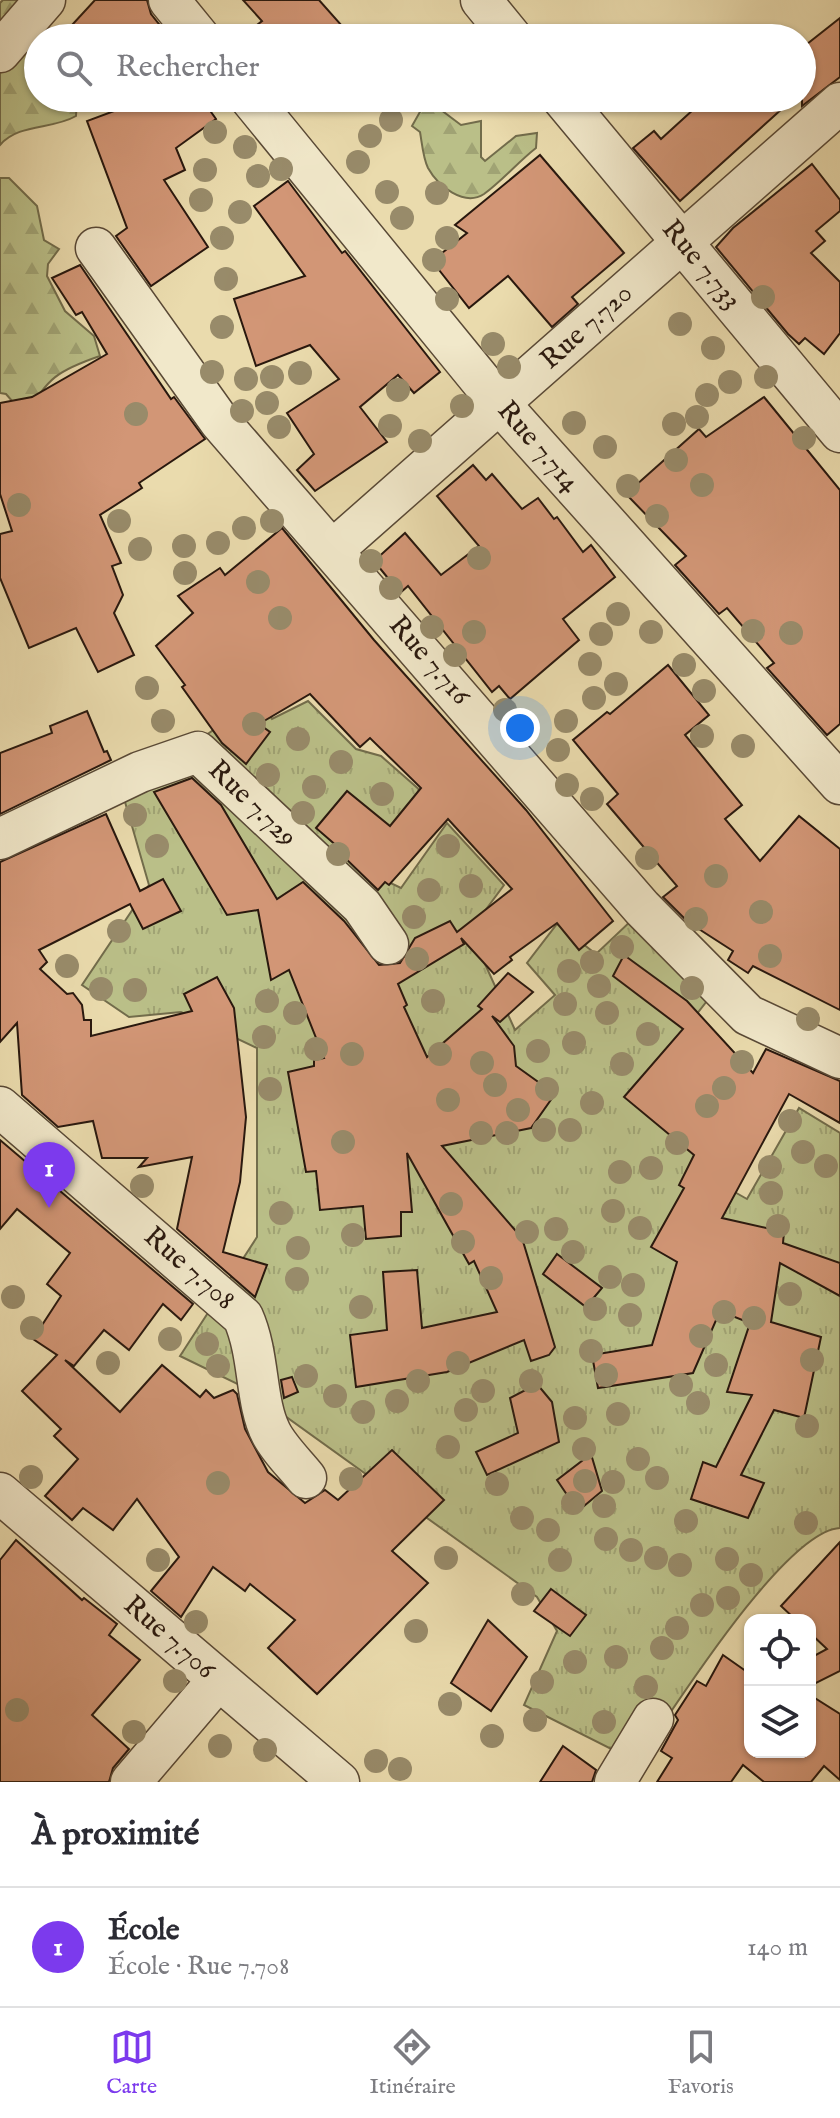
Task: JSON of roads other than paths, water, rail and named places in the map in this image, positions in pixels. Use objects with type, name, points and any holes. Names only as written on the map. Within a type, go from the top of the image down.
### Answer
[{"type":"street","points":[[24,24],[45,0]]},
{"type":"street","points":[[169,0],[189,24]]},
{"type":"street","points":[[481,0],[501,24]]},
{"type":"street","points":[[0,52],[24,24]]},
{"type":"street","name":"Rue 7.720","points":[[333,550],[840,103]]},
{"type":"street","name":"Rue 7.714","points":[[261,112],[500,404],[840,784]]},
{"type":"street","name":"Rue 7.733","points":[[574,112],[840,432]]},
{"type":"street","name":"Rue 7.716","points":[[96,248],[220,422],[642,908],[748,1015],[840,1058]]},
{"type":"street","name":"Rue 7.729","points":[[0,839],[140,772],[198,752],[362,906],[388,944]]},
{"type":"street","name":"Rue 7.708","points":[[0,1107],[243,1317],[254,1342],[263,1408],[271,1434],[306,1478]]},
{"type":"street","name":"Rue 7.706","points":[[0,1493],[339,1782]]},
{"type":"street","points":[[131,1782],[218,1680]]},
{"type":"street","points":[[615,1782],[653,1719]]},
{"type":"place","name":"École","points":[[49,1208]]}]
